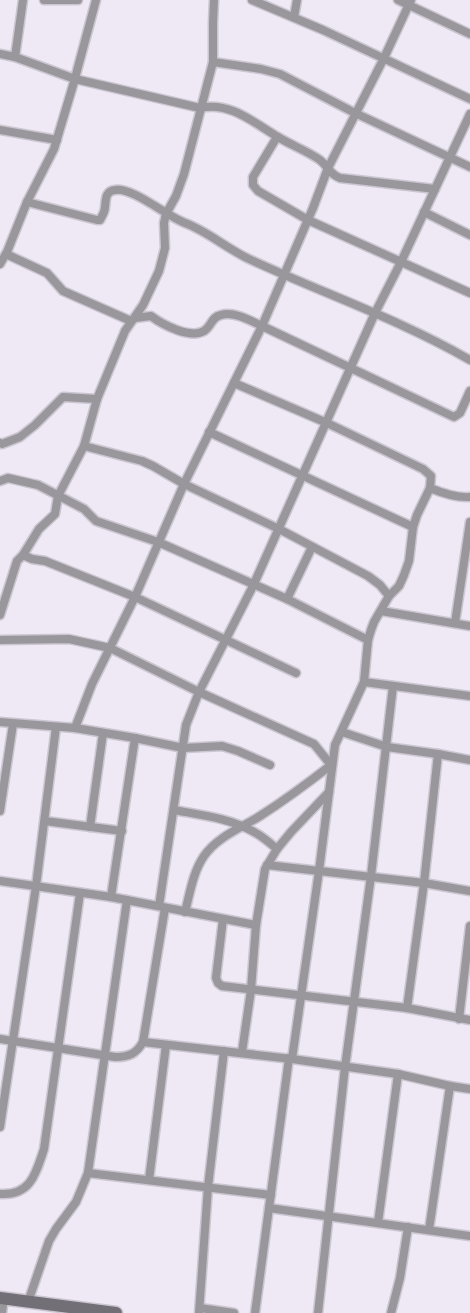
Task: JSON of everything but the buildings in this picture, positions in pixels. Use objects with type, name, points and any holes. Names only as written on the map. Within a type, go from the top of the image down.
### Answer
[{"type":"main road","points":[[2,1298],[117,1313]]},
{"type":"street","points":[[15,57],[23,0]]},
{"type":"street","points":[[45,0],[78,0]]},
{"type":"street","points":[[0,264],[27,202],[54,149],[96,0]]},
{"type":"street","points":[[0,615],[17,561],[39,529],[55,514],[58,496],[84,446],[97,399],[125,331],[143,305],[162,262],[165,248],[166,214],[184,174],[213,62],[214,0]]},
{"type":"street","points":[[252,0],[294,17],[470,99]]},
{"type":"street","points":[[294,17],[297,0]]},
{"type":"street","points":[[398,0],[410,3],[470,34]]},
{"type":"street","points":[[75,728],[92,684],[135,597],[184,484],[262,326],[328,168],[410,3]]},
{"type":"street","points":[[0,54],[15,57],[75,79],[200,108],[216,106],[238,113],[316,158],[328,168],[333,176],[435,189]]},
{"type":"street","points":[[213,62],[280,74],[355,113],[470,167]]},
{"type":"street","points":[[0,1039],[124,1057],[131,1056],[143,1042],[186,725],[199,692],[253,586],[375,313],[470,114]]},
{"type":"street","points":[[0,130],[57,140]]},
{"type":"street","points":[[277,137],[253,177],[253,185],[264,195],[308,220],[470,293]]},
{"type":"street","points":[[27,202],[100,220],[107,195],[113,190],[133,194],[166,214],[198,228],[235,252],[375,313],[470,360]]},
{"type":"street","points":[[424,212],[470,235]]},
{"type":"street","points":[[4,251],[47,273],[63,291],[133,319],[151,316],[173,329],[194,333],[203,332],[218,316],[235,315],[454,417],[460,413],[470,391]]},
{"type":"street","points":[[234,383],[327,423],[423,469],[431,476],[430,488],[413,527],[409,561],[399,586],[389,596],[374,622],[368,640],[364,682],[335,745],[302,996],[255,1313]]},
{"type":"street","points":[[0,443],[20,437],[63,397],[97,399]]},
{"type":"street","points":[[209,432],[413,527]]},
{"type":"street","points":[[84,446],[142,461],[368,576],[389,596]]},
{"type":"street","points":[[0,481],[8,478],[38,485],[84,508],[96,521],[158,542],[253,586],[287,599],[368,640]]},
{"type":"street","points":[[430,488],[470,498]]},
{"type":"street","points":[[455,623],[470,522]]},
{"type":"street","points":[[287,599],[312,547]]},
{"type":"street","points":[[23,555],[45,561],[135,597],[296,673]]},
{"type":"street","points":[[0,586],[12,576]]},
{"type":"street","points":[[381,611],[470,626]]},
{"type":"street","points":[[0,640],[69,639],[110,648],[199,692],[314,744],[332,765]]},
{"type":"street","points":[[364,682],[470,696]]},
{"type":"street","points":[[318,1313],[345,1067],[371,876],[393,686]]},
{"type":"street","points":[[0,722],[75,728],[183,748],[222,746],[270,765]]},
{"type":"street","points":[[0,811],[13,724]]},
{"type":"street","points":[[0,1127],[36,886],[56,727]]},
{"type":"street","points":[[342,732],[387,747],[470,760]]},
{"type":"street","points":[[90,827],[103,733]]},
{"type":"street","points":[[111,897],[135,738]]},
{"type":"street","points":[[407,1008],[438,754]]},
{"type":"street","points":[[185,912],[196,869],[205,854],[220,839],[294,794],[332,765]]},
{"type":"street","points":[[242,1052],[251,990],[256,925],[262,881],[267,865],[291,832],[329,791]]},
{"type":"street","points":[[174,810],[243,826],[277,849]]},
{"type":"street","points":[[45,821],[122,831]]},
{"type":"street","points":[[267,865],[371,876],[470,891]]},
{"type":"street","points":[[0,881],[111,897],[256,925]]},
{"type":"street","points":[[0,1194],[16,1192],[26,1187],[35,1175],[46,1137],[80,893]]},
{"type":"street","points":[[28,1302],[49,1241],[76,1202],[88,1173],[127,900]]},
{"type":"street","points":[[222,920],[216,978],[222,986],[407,1008],[470,1020]]},
{"type":"street","points":[[459,1019],[470,926]]},
{"type":"street","points":[[143,1042],[291,1058],[398,1074],[470,1089]]},
{"type":"street","points":[[149,1180],[166,1045]]},
{"type":"street","points":[[224,1051],[208,1187],[200,1310],[234,1313]]},
{"type":"street","points":[[378,1223],[398,1074]]},
{"type":"street","points":[[429,1230],[450,1086]]},
{"type":"street","points":[[88,1173],[271,1195]]},
{"type":"street","points":[[269,1208],[470,1236]]},
{"type":"street","points":[[391,1313],[400,1278],[408,1227]]},
{"type":"street","points":[[2,1298],[2,1313]]}]
